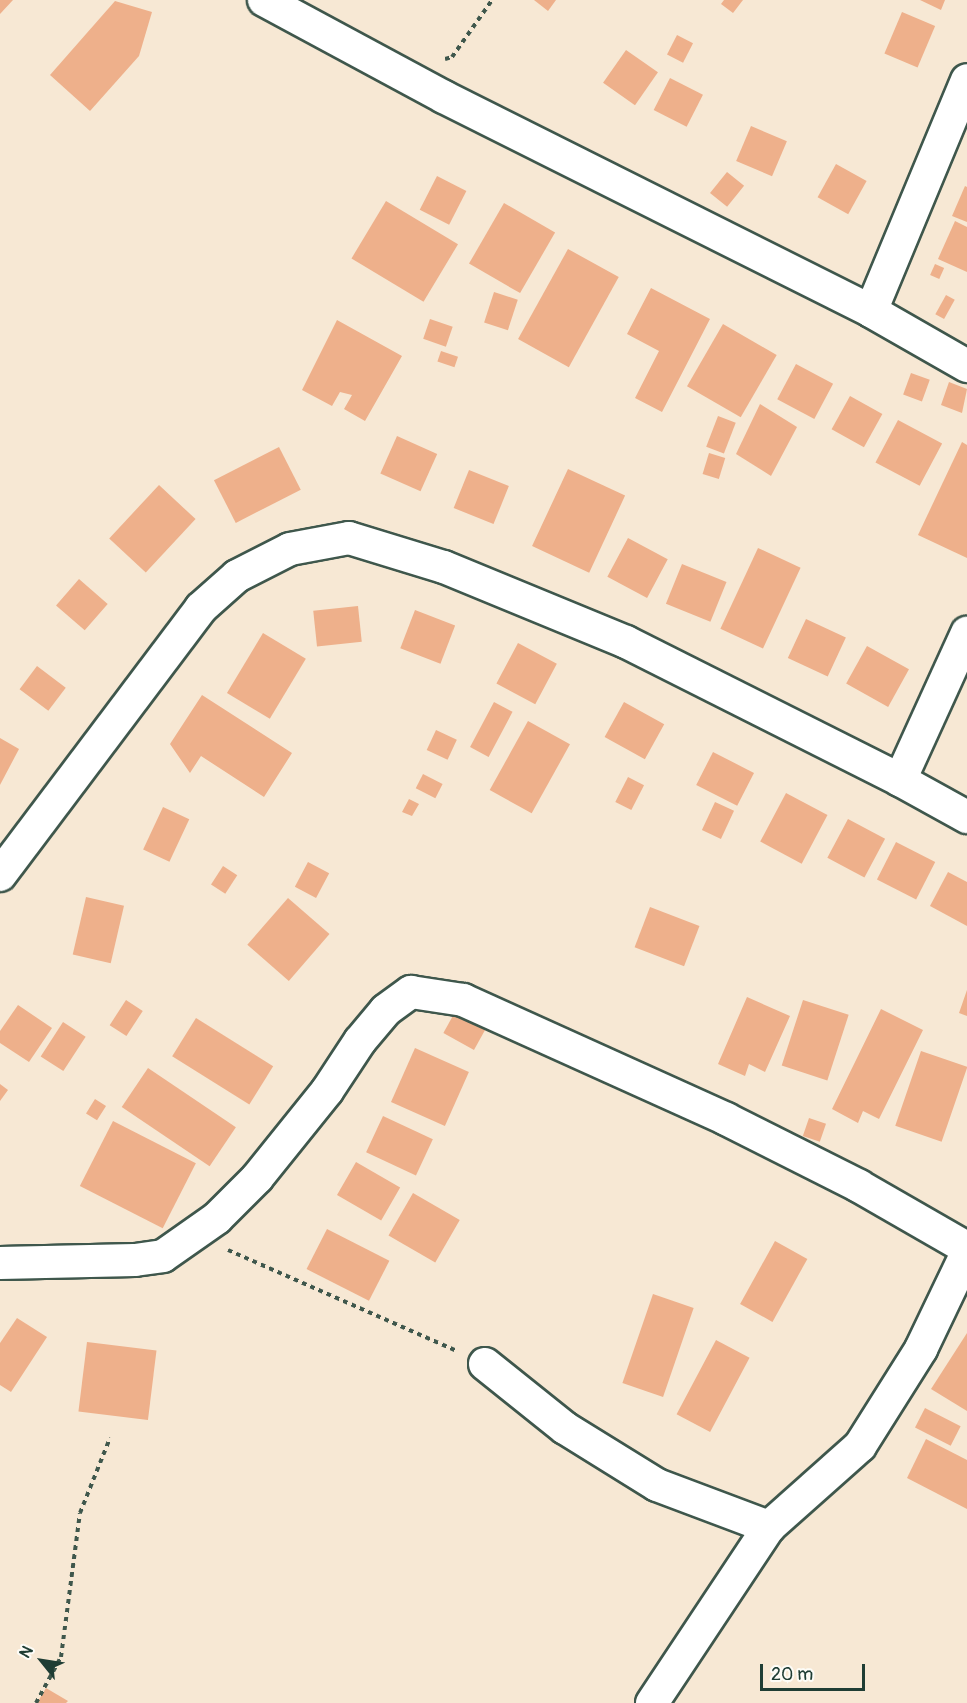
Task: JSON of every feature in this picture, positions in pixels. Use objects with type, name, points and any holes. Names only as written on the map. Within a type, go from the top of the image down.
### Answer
[{"type":"street","points":[[264,0],[398,72],[871,311],[967,366]]},
{"type":"street","points":[[871,311],[967,80]]},
{"type":"street","points":[[0,875],[201,608],[237,576],[290,549],[349,538],[444,567],[626,642],[900,780],[967,817]]},
{"type":"street","points":[[900,780],[967,633]]},
{"type":"street","points":[[0,1263],[135,1260],[163,1256],[217,1218],[257,1178],[327,1091],[360,1041],[386,1010],[411,992],[463,1000],[726,1119],[859,1186],[967,1248]]},
{"type":"street","points":[[652,1703],[769,1527],[860,1446],[921,1349],[967,1253]]},
{"type":"street","points":[[485,1364],[566,1428],[657,1485],[769,1527]]},
{"type":"path","points":[[398,72],[452,57],[492,0]]},
{"type":"path","points":[[191,1236],[262,1263],[485,1364]]},
{"type":"path","points":[[36,1703],[61,1657],[80,1513],[110,1438]]},
{"type":"building","points":[[0,0],[13,0],[0,14]]},
{"type":"building","points":[[534,0],[556,0],[548,11]]},
{"type":"building","points":[[724,0],[743,0],[733,13],[721,4]]},
{"type":"building","points":[[920,0],[945,0],[941,10]]},
{"type":"building","points":[[115,1],[152,12],[139,56],[90,111],[50,75]]},
{"type":"building","points":[[902,12],[935,26],[918,67],[884,53]]},
{"type":"building","points":[[677,35],[693,43],[683,63],[667,55]]},
{"type":"building","points":[[626,50],[658,72],[635,105],[603,83]]},
{"type":"building","points":[[670,78],[703,95],[687,127],[654,110]]},
{"type":"building","points":[[751,126],[787,141],[772,176],[736,161]]},
{"type":"building","points":[[836,164],[867,181],[848,214],[818,197]]},
{"type":"building","points":[[727,172],[744,186],[727,207],[710,193]]},
{"type":"building","points":[[437,176],[466,191],[449,225],[420,210]]},
{"type":"building","points":[[965,186],[967,187],[967,222],[952,216]]},
{"type":"building","points":[[386,201],[458,244],[423,302],[351,258]]},
{"type":"building","points":[[504,203],[555,232],[520,293],[469,264]]},
{"type":"building","points":[[955,221],[967,227],[967,272],[938,259]]},
{"type":"building","points":[[568,249],[619,277],[569,367],[518,339]]},
{"type":"building","points":[[935,264],[944,268],[939,279],[930,275]]},
{"type":"building","points":[[651,288],[710,319],[662,412],[635,398],[659,351],[627,334]]},
{"type":"building","points":[[494,292],[518,300],[508,330],[484,322]]},
{"type":"building","points":[[946,295],[955,300],[944,319],[935,314]]},
{"type":"building","points":[[430,319],[453,327],[446,347],[423,339]]},
{"type":"building","points":[[337,320],[402,356],[365,421],[344,409],[352,395],[340,392],[332,406],[302,390]]},
{"type":"building","points":[[723,324],[777,355],[741,417],[687,386]]},
{"type":"building","points":[[441,351],[458,357],[454,367],[437,361]]},
{"type":"building","points":[[796,364],[833,384],[814,419],[777,399]]},
{"type":"building","points":[[911,373],[930,380],[922,401],[903,395]]},
{"type":"building","points":[[949,382],[967,389],[962,413],[941,405]]},
{"type":"building","points":[[850,396],[882,414],[864,447],[832,429]]},
{"type":"building","points":[[760,404],[797,427],[771,476],[736,454]]},
{"type":"building","points":[[718,416],[736,423],[724,454],[706,447]]},
{"type":"building","points":[[898,420],[942,443],[920,486],[875,462]]},
{"type":"building","points":[[397,436],[437,454],[421,491],[380,473]]},
{"type":"building","points":[[962,442],[967,445],[967,558],[918,535]]},
{"type":"building","points":[[279,447],[301,490],[236,523],[214,480]]},
{"type":"building","points":[[709,453],[725,458],[719,479],[703,474]]},
{"type":"building","points":[[568,469],[625,496],[589,573],[532,546]]},
{"type":"building","points":[[469,470],[509,486],[494,524],[454,508]]},
{"type":"building","points":[[159,485],[196,519],[146,572],[109,538]]},
{"type":"building","points":[[628,538],[668,559],[647,598],[607,577]]},
{"type":"building","points":[[758,548],[801,568],[763,649],[720,629]]},
{"type":"building","points":[[682,564],[727,582],[710,622],[666,604]]},
{"type":"building","points":[[79,579],[108,604],[85,630],[56,605]]},
{"type":"building","points":[[358,606],[362,642],[317,647],[313,611]]},
{"type":"building","points":[[415,610],[455,625],[440,664],[400,648]]},
{"type":"building","points":[[806,619],[846,638],[828,677],[788,658]]},
{"type":"building","points":[[263,633],[306,659],[270,719],[227,693]]},
{"type":"building","points":[[518,643],[557,664],[535,704],[496,684]]},
{"type":"building","points":[[867,646],[909,669],[888,707],[846,684]]},
{"type":"building","points":[[37,666],[66,688],[48,711],[20,689]]},
{"type":"building","points":[[202,695],[292,753],[264,797],[201,756],[190,773],[170,744]]},
{"type":"building","points":[[494,702],[513,712],[489,757],[470,747]]},
{"type":"building","points":[[624,702],[664,724],[645,759],[605,737]]},
{"type":"building","points":[[528,721],[570,744],[532,813],[490,790]]},
{"type":"building","points":[[436,730],[457,740],[448,760],[427,750]]},
{"type":"building","points":[[0,738],[19,749],[0,785]]},
{"type":"building","points":[[713,752],[754,773],[737,806],[696,785]]},
{"type":"building","points":[[423,774],[443,784],[435,798],[416,788]]},
{"type":"building","points":[[628,777],[644,785],[631,810],[615,802]]},
{"type":"building","points":[[786,793],[827,815],[802,864],[760,842]]},
{"type":"building","points":[[409,799],[419,804],[412,816],[402,812]]},
{"type":"building","points":[[715,802],[734,811],[721,839],[702,830]]},
{"type":"building","points":[[163,807],[189,819],[169,862],[143,850]]},
{"type":"building","points":[[848,819],[885,839],[864,878],[827,858]]},
{"type":"building","points":[[896,842],[935,862],[916,899],[877,879]]},
{"type":"building","points":[[308,862],[329,873],[316,898],[295,887]]},
{"type":"building","points":[[223,866],[237,875],[225,894],[211,884]]},
{"type":"building","points":[[948,872],[967,882],[967,926],[930,906]]},
{"type":"building","points":[[86,897],[124,906],[111,963],[73,954]]},
{"type":"building","points":[[288,898],[330,934],[289,981],[247,945]]},
{"type":"building","points":[[650,907],[699,926],[684,966],[635,947]]},
{"type":"building","points":[[967,990],[967,1016],[959,1013]]},
{"type":"building","points":[[747,997],[790,1016],[765,1072],[749,1064],[745,1076],[718,1064]]},
{"type":"building","points":[[126,1000],[143,1011],[126,1036],[110,1025]]},
{"type":"building","points":[[803,1000],[849,1015],[827,1080],[782,1066]]},
{"type":"building","points":[[18,1005],[52,1028],[29,1062],[0,1043],[0,1031]]},
{"type":"building","points":[[881,1009],[923,1030],[879,1119],[863,1111],[858,1123],[832,1109]]},
{"type":"building","points":[[455,1012],[486,1029],[474,1050],[443,1033]]},
{"type":"building","points":[[196,1018],[273,1066],[249,1104],[172,1056]]},
{"type":"building","points":[[63,1022],[86,1037],[63,1071],[41,1056]]},
{"type":"building","points":[[415,1048],[469,1072],[445,1126],[391,1102]]},
{"type":"building","points":[[921,1051],[967,1067],[942,1142],[895,1126]]},
{"type":"building","points":[[148,1068],[236,1127],[210,1166],[122,1107]]},
{"type":"building","points":[[0,1084],[8,1090],[0,1101]]},
{"type":"building","points":[[95,1099],[106,1106],[97,1120],[86,1113]]},
{"type":"building","points":[[383,1116],[433,1139],[416,1175],[366,1152]]},
{"type":"building","points":[[809,1118],[826,1124],[820,1142],[803,1136]]},
{"type":"building","points":[[113,1121],[196,1163],[163,1228],[80,1186]]},
{"type":"building","points":[[356,1162],[400,1188],[381,1220],[337,1195]]},
{"type":"building","points":[[413,1193],[460,1220],[435,1262],[388,1235]]},
{"type":"building","points":[[327,1229],[389,1261],[369,1301],[307,1269]]},
{"type":"building","points":[[775,1241],[807,1259],[772,1322],[740,1304]]},
{"type":"building","points":[[653,1294],[694,1308],[663,1397],[622,1383]]},
{"type":"building","points":[[17,1318],[47,1337],[11,1392],[0,1385],[0,1343]]},
{"type":"building","points":[[967,1333],[967,1411],[931,1389]]},
{"type":"building","points":[[716,1340],[750,1358],[710,1432],[677,1414]]},
{"type":"building","points":[[87,1342],[156,1351],[148,1420],[78,1411]]},
{"type":"building","points":[[925,1408],[961,1426],[951,1446],[915,1428]]},
{"type":"building","points":[[926,1439],[967,1460],[967,1509],[907,1478]]},
{"type":"building","points":[[46,1688],[68,1701],[66,1703],[37,1703]]}]
